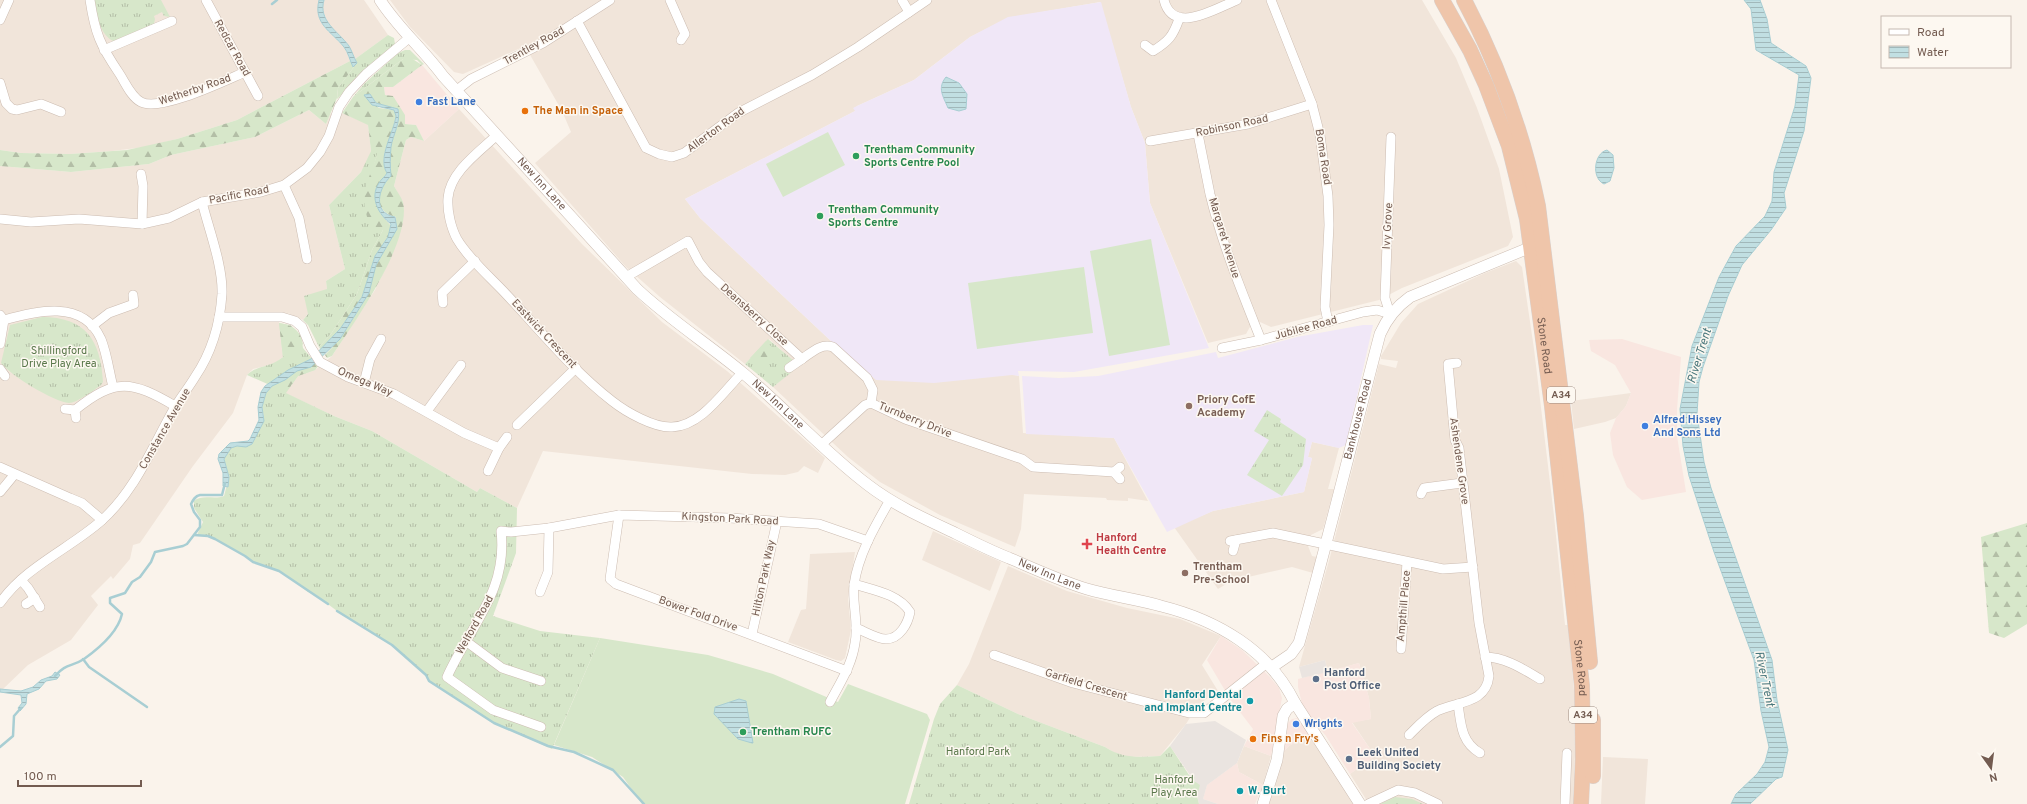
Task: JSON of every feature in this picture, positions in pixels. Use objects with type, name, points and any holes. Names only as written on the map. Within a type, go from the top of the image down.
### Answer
[{"type":"highway","name":"Stone Road","points":[[1442,0],[1470,50],[1498,114],[1538,245]]},
{"type":"highway","name":"Stone Road","points":[[1464,0],[1490,52],[1509,98],[1530,167],[1582,625],[1592,690],[1594,754],[1591,804]]},
{"type":"highway","name":"Stone Road","points":[[1581,804],[1583,759],[1582,625]]},
{"type":"street","points":[[0,20],[9,0]]},
{"type":"street","name":"Wetherby Road","points":[[90,0],[94,27],[104,50],[133,95],[138,100],[148,105],[170,102],[245,72]]},
{"type":"street","name":"Redcar Road","points":[[206,0],[258,96]]},
{"type":"street","name":"New Inn Lane","points":[[380,0],[409,38],[626,277],[659,309],[742,372],[848,470],[890,500],[1007,558],[1085,588],[1161,606],[1201,619],[1242,641],[1269,665],[1286,686],[1295,703],[1360,804]]},
{"type":"street","name":"Trentley Road","points":[[457,90],[471,79],[543,43],[610,0]]},
{"type":"street","points":[[670,0],[686,36]]},
{"type":"street","points":[[902,0],[909,12]]},
{"type":"street","name":"Allerton Road","points":[[577,21],[646,148],[659,154],[672,157],[684,154],[738,113],[812,75],[927,0]]},
{"type":"street","points":[[1164,0],[1170,12],[1179,19],[1188,19],[1237,0]]},
{"type":"street","name":"Boma Road","points":[[1271,0],[1312,104],[1320,135],[1328,196],[1329,225],[1325,307],[1328,322]]},
{"type":"street","points":[[1145,45],[1153,55],[1170,40],[1179,19]]},
{"type":"street","points":[[104,50],[166,21]]},
{"type":"street","name":"Pacific Road","points":[[0,219],[31,222],[87,220],[142,224],[169,218],[202,202],[261,192],[284,185],[308,168],[320,152],[329,136],[339,108],[349,92],[366,74],[409,38]]},
{"type":"street","points":[[0,83],[7,105],[12,109],[18,110],[42,104],[61,112]]},
{"type":"street","name":"Robinson Road","points":[[1150,141],[1198,134],[1248,124],[1312,104]]},
{"type":"street","name":"Margaret Avenue","points":[[1198,134],[1211,195],[1225,245],[1235,275],[1261,340]]},
{"type":"street","name":"Eastwick Crescent","points":[[497,135],[469,161],[453,180],[448,198],[449,217],[457,239],[475,261],[576,368],[612,401],[635,417],[670,428],[691,421],[703,412],[742,372]]},
{"type":"street","name":"Ivy Grove","points":[[1390,314],[1384,298],[1391,137]]},
{"type":"street","points":[[141,174],[139,186],[142,224]]},
{"type":"street","points":[[284,185],[299,218],[303,255]]},
{"type":"street","name":"Constance Avenue","points":[[0,603],[21,580],[81,537],[102,520],[123,498],[136,479],[175,406],[207,357],[214,340],[222,293],[220,271],[202,202]]},
{"type":"street","name":"Deansberry Close","points":[[626,277],[691,239],[699,262],[707,272],[802,359]]},
{"type":"street","name":"Bankhouse Road","points":[[1269,665],[1291,654],[1299,643],[1327,546],[1347,461],[1380,334],[1390,314],[1410,297],[1538,245]]},
{"type":"street","points":[[443,303],[438,293],[475,261]]},
{"type":"street","points":[[92,326],[109,313],[136,302]]},
{"type":"street","points":[[0,344],[2,317],[41,310],[72,312],[92,326],[100,337],[106,353],[113,387]]},
{"type":"street","name":"Jubilee Road","points":[[1222,348],[1261,340],[1370,311],[1377,310],[1390,314]]},
{"type":"street","name":"Omega Way","points":[[219,316],[282,317],[295,321],[302,327],[320,362],[348,377],[394,394],[464,433],[499,448]]},
{"type":"street","points":[[789,368],[820,347],[827,345],[833,346],[868,378],[873,390],[871,403]]},
{"type":"street","points":[[364,383],[370,359],[381,346]]},
{"type":"street","name":"Ashendene Grove","points":[[1457,363],[1448,364],[1455,440],[1459,448],[1473,567],[1489,676],[1486,690],[1481,695],[1458,704]]},
{"type":"street","points":[[428,412],[451,372],[461,365]]},
{"type":"street","points":[[517,425],[576,368]]},
{"type":"street","points":[[65,409],[76,414],[93,396],[113,387],[136,386],[175,406]]},
{"type":"street","name":"Turnberry Drive","points":[[821,445],[865,405],[871,403],[1009,460],[1022,459],[1033,467],[1117,469],[1120,480]]},
{"type":"street","points":[[488,471],[499,448],[507,437]]},
{"type":"street","points":[[0,467],[14,475],[82,504],[102,520]]},
{"type":"street","points":[[0,492],[14,475]]},
{"type":"street","points":[[1422,488],[1462,483]]},
{"type":"street","points":[[830,702],[847,671],[856,642],[854,584],[874,527],[890,500]]},
{"type":"street","name":"Kingston Park Road","points":[[549,528],[619,515],[776,521],[820,524],[868,541]]},
{"type":"street","name":"Bower Fold Drive","points":[[619,515],[610,580],[616,584],[847,671]]},
{"type":"street","name":"Hilton Park Way","points":[[752,634],[776,521]]},
{"type":"street","points":[[540,592],[548,572],[549,528]]},
{"type":"street","name":"Welford Road","points":[[541,727],[493,710],[448,677],[458,655],[490,602],[500,573],[503,548],[501,531],[511,532],[549,528]]},
{"type":"street","points":[[1233,551],[1233,540],[1273,533],[1327,546],[1443,569],[1473,567]]},
{"type":"street","name":"Ampthill Place","points":[[1401,649],[1408,562]]},
{"type":"street","points":[[21,580],[40,607]]},
{"type":"street","points":[[854,584],[898,599],[910,612],[904,628],[894,637],[886,639],[856,628]]},
{"type":"street","points":[[26,604],[35,598]]},
{"type":"street","points":[[467,642],[502,668],[541,681]]},
{"type":"street","name":"Garfield Crescent","points":[[994,655],[1073,683],[1189,714],[1204,713],[1269,665]]},
{"type":"street","points":[[1485,657],[1496,657],[1530,678],[1540,679]]},
{"type":"street","points":[[1265,803],[1277,760],[1283,716],[1287,709],[1295,703]]},
{"type":"street","points":[[1409,735],[1422,720],[1438,711],[1458,704],[1464,737],[1468,744],[1480,753]]},
{"type":"street","points":[[1565,804],[1567,753]]},
{"type":"street","points":[[1368,804],[1398,790],[1415,792],[1438,804]]},
{"type":"shaded area","points":[[0,0],[319,0],[318,15],[325,28],[345,48],[350,61],[237,120],[177,139],[145,147],[70,154],[21,153],[0,150]]},
{"type":"shaded area","points":[[324,0],[364,0],[388,35],[355,59],[349,46],[329,25],[322,8]]},
{"type":"shaded area","points":[[390,0],[1422,0],[1456,58],[1477,108],[1499,169],[1513,237],[1508,246],[1402,288],[1379,300],[1271,327],[1260,322],[1251,325],[1246,334],[1208,343],[1150,203],[1145,143],[1131,107],[1100,2],[1008,18],[970,37],[914,80],[857,106],[855,111],[685,199],[700,218],[832,342],[1019,376],[1023,433],[1114,438],[1148,501],[1128,498],[1128,501],[1107,500],[1106,498],[1024,494],[1021,529],[1015,547],[940,515],[880,482],[848,457],[773,387],[792,371],[793,361],[769,339],[745,364],[660,297],[626,267],[535,163],[571,132],[562,111],[525,46],[463,74],[454,72],[410,27]]},
{"type":"shaded area","points":[[1101,2],[1131,107],[1145,143],[1150,203],[1209,348],[1074,372],[1018,371],[1019,376],[1012,375],[934,383],[876,380],[832,342],[700,218],[685,199],[855,111],[853,108],[914,80],[970,37],[1008,17]]},
{"type":"shaded area","points":[[422,65],[459,109],[424,141],[416,125],[405,124],[385,95],[384,87],[393,87]]},
{"type":"shaded area","points":[[459,109],[582,244],[662,322],[727,371],[825,458],[818,473],[804,466],[798,472],[785,475],[752,474],[543,451],[517,508],[480,488],[477,492],[372,431],[334,416],[285,393],[298,376],[315,370],[332,356],[375,290],[391,257],[403,202],[394,186],[406,140],[411,137],[424,141]]},
{"type":"shaded area","points":[[309,110],[326,124],[330,114],[342,113],[368,124],[371,151],[369,158],[361,172],[329,205],[345,269],[326,281],[327,289],[303,320],[288,313],[278,312],[283,357],[274,364],[253,369],[247,375],[233,413],[193,466],[140,543],[133,545],[130,559],[113,579],[111,576],[91,596],[98,605],[71,640],[28,665],[3,689],[0,689],[0,166],[71,172],[149,164],[171,155],[255,137]]},
{"type":"shaded area","points":[[1516,261],[1522,267],[1534,349],[1554,516],[1565,625],[1568,625],[1574,690],[1575,756],[1573,804],[1369,804],[1350,774],[1375,756],[1352,722],[1371,719],[1369,698],[1359,663],[1328,672],[1325,660],[1299,667],[1330,557],[1379,364],[1396,368],[1398,361],[1381,359],[1381,356],[1401,323],[1418,304],[1485,273]]},
{"type":"shaded area","name":"Priory CofE Academy","points":[[1363,325],[1373,325],[1346,445],[1339,448],[1312,442],[1308,457],[1312,458],[1304,492],[1213,511],[1167,532],[1114,438],[1026,434],[1022,376],[1059,378],[1098,376],[1216,352],[1218,358],[1297,337]]},
{"type":"shaded area","name":"Alfred Hissey And Sons Ltd","points":[[1622,339],[1681,357],[1677,410],[1677,436],[1686,492],[1642,500],[1627,487],[1613,455],[1610,433],[1616,418],[1626,406],[1631,393],[1615,365],[1591,351],[1589,340]]},
{"type":"shaded area","points":[[1631,393],[1626,406],[1616,418],[1574,429],[1571,401]]},
{"type":"shaded area","points":[[1312,442],[1339,448],[1328,489],[1334,489],[1323,529],[1311,535],[1308,546],[1312,556],[1317,557],[1313,573],[1292,567],[1231,581],[1218,589],[1174,527],[1213,511],[1304,492],[1312,458],[1308,457]]},
{"type":"shaded area","points":[[933,531],[1001,562],[990,591],[922,560]]},
{"type":"shaded area","points":[[855,552],[848,598],[851,630],[845,658],[841,661],[836,660],[788,642],[801,610],[806,609],[810,554]]},
{"type":"shaded area","points":[[1008,566],[1067,591],[1127,608],[1180,619],[1221,636],[1202,665],[1218,691],[1198,705],[1186,724],[1160,756],[1127,757],[1117,754],[1105,747],[1018,714],[957,685],[969,664]]},
{"type":"shaded area","points":[[1221,636],[1242,650],[1269,676],[1279,688],[1282,698],[1271,756],[1244,746],[1253,729],[1230,699],[1207,660]]},
{"type":"shaded area","points":[[1325,660],[1328,672],[1302,678],[1299,667]]},
{"type":"shaded area","points":[[1359,663],[1369,698],[1371,719],[1352,723],[1375,756],[1350,774],[1326,736],[1302,704],[1298,687],[1298,679]]},
{"type":"shaded area","points":[[1298,718],[1310,734],[1289,746],[1284,751],[1288,723],[1292,719]]},
{"type":"shaded area","points":[[1215,721],[1246,740],[1237,763],[1207,785],[1203,799],[1218,804],[1199,804],[1194,781],[1170,746],[1186,724]]},
{"type":"shaded area","points":[[1310,734],[1356,804],[1269,804],[1284,751],[1289,746]]},
{"type":"shaded area","points":[[1244,746],[1271,756],[1263,785],[1239,772],[1237,763]]},
{"type":"shaded area","points":[[1603,757],[1648,759],[1645,804],[1601,804]]},
{"type":"shaded area","points":[[1237,763],[1239,772],[1263,785],[1255,804],[1218,804],[1203,799],[1207,785]]},
{"type":"green space","points":[[95,0],[161,0],[170,17],[164,16],[162,12],[154,16],[154,24],[113,41],[108,38],[102,29],[98,19],[94,2]]},
{"type":"green space","points":[[388,35],[394,38],[395,44],[337,99],[338,88],[357,63],[355,59]]},
{"type":"green space","points":[[405,50],[410,50],[424,64],[422,65],[417,60],[403,59],[353,97],[365,83],[398,53]]},
{"type":"green space","points":[[411,58],[422,65],[393,87],[384,87],[385,95],[393,96],[405,115],[405,124],[416,125],[424,141],[411,137],[406,140],[394,186],[403,202],[403,219],[399,238],[390,260],[367,303],[332,356],[327,358],[325,355],[340,339],[369,293],[375,265],[394,234],[396,217],[383,210],[379,199],[382,187],[391,176],[391,147],[398,119],[397,109],[376,103],[370,94],[365,95],[379,108],[394,110],[396,113],[385,151],[384,166],[387,173],[378,185],[375,202],[380,213],[391,226],[388,237],[375,256],[362,297],[340,329],[321,350],[319,347],[331,334],[357,294],[372,250],[383,230],[369,224],[366,213],[364,196],[367,182],[377,155],[377,151],[371,151],[368,125],[342,113],[353,97],[403,59]]},
{"type":"green space","points":[[350,61],[353,67],[357,63],[338,88],[337,98],[326,124],[309,110],[255,137],[171,155],[149,164],[71,172],[0,166],[0,150],[21,153],[70,154],[127,150],[177,139],[237,120]]},
{"type":"green space","points":[[828,132],[845,165],[783,197],[766,164]]},
{"type":"green space","points":[[371,151],[377,151],[372,172],[383,230],[372,250],[357,294],[331,334],[319,347],[308,325],[303,320],[308,314],[304,296],[327,289],[326,281],[345,269],[329,205],[361,172]]},
{"type":"green space","points":[[1151,239],[1170,345],[1109,356],[1090,251]]},
{"type":"green space","points":[[1084,267],[1093,333],[977,349],[968,283]]},
{"type":"green space","name":"Shillingford Drive Play Area","points":[[42,317],[57,318],[80,326],[94,343],[99,354],[102,367],[103,382],[81,399],[69,403],[53,398],[23,381],[1,363],[10,325]]},
{"type":"green space","points":[[279,323],[290,325],[296,330],[301,336],[303,348],[318,366],[315,370],[298,376],[286,393],[334,416],[372,431],[477,492],[480,488],[517,508],[516,553],[493,616],[540,631],[600,638],[552,749],[494,723],[429,681],[426,675],[392,645],[337,611],[316,595],[308,592],[285,574],[253,562],[215,539],[208,536],[197,535],[203,522],[194,508],[194,501],[205,497],[224,496],[229,477],[224,459],[231,448],[255,439],[264,417],[262,407],[266,393],[272,386],[247,375],[255,370],[278,361],[283,357]]},
{"type":"green space","points":[[279,323],[288,325],[295,329],[300,335],[303,344],[299,349],[283,357]]},
{"type":"green space","points":[[768,339],[794,361],[793,371],[773,387],[745,364]]},
{"type":"green space","points":[[766,341],[774,349],[775,356],[771,363],[761,365],[750,358]]},
{"type":"green space","points":[[315,363],[318,366],[315,370],[298,376],[285,393],[272,386],[285,380],[297,371],[311,367]]},
{"type":"green space","points":[[1267,410],[1281,419],[1280,422],[1306,439],[1303,465],[1282,496],[1247,475],[1269,440],[1254,431]]},
{"type":"green space","points":[[2027,523],[2027,624],[2004,638],[1989,633],[1981,537]]},
{"type":"green space","name":"Trentham RUFC","points":[[600,638],[708,655],[773,674],[838,702],[848,684],[927,714],[930,720],[905,804],[642,804],[623,777],[592,757],[554,745]]},
{"type":"green space","name":"Hanford Park","points":[[957,685],[1018,714],[1105,747],[1119,754],[1138,757],[1160,756],[1170,746],[1189,775],[1195,777],[1194,781],[1200,785],[1197,796],[1199,804],[909,804],[934,719],[940,704]]},
{"type":"green space","points":[[1395,797],[1412,799],[1423,804],[1380,804]]},
{"type":"water","points":[[319,0],[324,0],[323,7],[326,20],[349,46],[357,63],[353,67],[347,51],[321,21],[318,8]]},
{"type":"water","name":"River Trent","points":[[1744,0],[1760,0],[1767,19],[1771,43],[1806,66],[1811,78],[1804,131],[1784,193],[1786,208],[1771,230],[1742,265],[1728,296],[1699,382],[1697,414],[1704,462],[1711,488],[1772,660],[1777,700],[1788,750],[1782,777],[1776,779],[1750,804],[1731,804],[1736,794],[1757,774],[1765,762],[1769,747],[1761,711],[1754,660],[1714,552],[1689,476],[1683,446],[1680,409],[1692,346],[1719,277],[1736,246],[1765,216],[1772,201],[1774,172],[1795,106],[1799,75],[1756,50],[1751,9]]},
{"type":"water","points":[[946,77],[959,83],[967,94],[966,109],[959,111],[948,108],[941,88]]},
{"type":"water","points":[[370,94],[376,103],[398,109],[399,114],[398,124],[391,147],[391,176],[386,181],[380,193],[380,205],[383,211],[388,215],[395,217],[397,229],[376,265],[369,293],[340,339],[311,367],[297,371],[285,380],[272,386],[266,393],[262,407],[264,421],[252,444],[246,447],[237,446],[231,448],[224,459],[229,477],[228,487],[223,486],[223,473],[218,459],[219,454],[230,443],[248,441],[250,439],[259,420],[258,407],[261,392],[265,386],[288,370],[311,359],[340,329],[362,297],[375,256],[388,237],[391,224],[379,211],[375,200],[375,194],[379,183],[387,173],[384,167],[385,153],[396,116],[394,110],[372,105],[364,95]]},
{"type":"water","points":[[1607,150],[1613,155],[1614,168],[1610,181],[1604,184],[1597,177],[1596,166],[1599,156]]},
{"type":"water","points":[[55,672],[60,675],[57,679],[46,681],[39,689],[27,694],[26,704],[20,711],[18,708],[22,703],[21,695],[0,692],[0,689],[21,691],[33,687],[41,680],[52,676]]},
{"type":"water","points":[[739,699],[746,701],[753,743],[738,739],[714,714],[715,707]]},
{"type":"waterway","points":[[272,4],[277,0]]},
{"type":"waterway","points":[[55,676],[62,669],[84,659],[107,640],[120,621],[122,614],[110,603],[110,598],[125,593],[132,582],[140,577],[151,562],[155,552],[187,544],[200,527],[200,520],[194,512],[191,504],[193,500],[200,495],[222,495],[225,483]]},
{"type":"waterway","points":[[194,535],[208,536],[253,562],[279,571],[328,604]]},
{"type":"waterway","points":[[337,611],[392,645],[426,675],[429,681],[494,723],[548,746],[574,752],[613,770],[644,804]]},
{"type":"waterway","points":[[83,659],[89,667],[147,707]]},
{"type":"waterway","points":[[0,747],[13,736],[14,716],[21,708]]},
{"type":"place","name":"Fast Lane","points":[[419,102]]},
{"type":"place","name":"The Man in Space","points":[[525,111]]},
{"type":"place","name":"Trentham Community Sports Centre Pool","points":[[856,156]]},
{"type":"place","name":"Trentham Community Sports Centre","points":[[820,216]]},
{"type":"place","name":"Priory CofE Academy","points":[[1189,406]]},
{"type":"place","name":"Alfred Hissey And Sons Ltd","points":[[1645,426]]},
{"type":"place","name":"Hanford Health Centre","points":[[1087,544]]},
{"type":"place","name":"Trentham Pre-School","points":[[1185,573]]},
{"type":"place","name":"Hanford Post Office","points":[[1316,679]]},
{"type":"place","name":"Hanford Dental and Implant Centre","points":[[1250,701]]},
{"type":"place","name":"Wrights","points":[[1296,724]]},
{"type":"place","name":"Trentham RUFC","points":[[743,732]]},
{"type":"place","name":"Fins n Fry's","points":[[1253,739]]},
{"type":"place","name":"Leek United Building Society","points":[[1349,759]]},
{"type":"place","name":"W. Burt","points":[[1240,791]]},
{"type":"park label","name":"Hanford Play Area","points":[[1174,786]]}]
